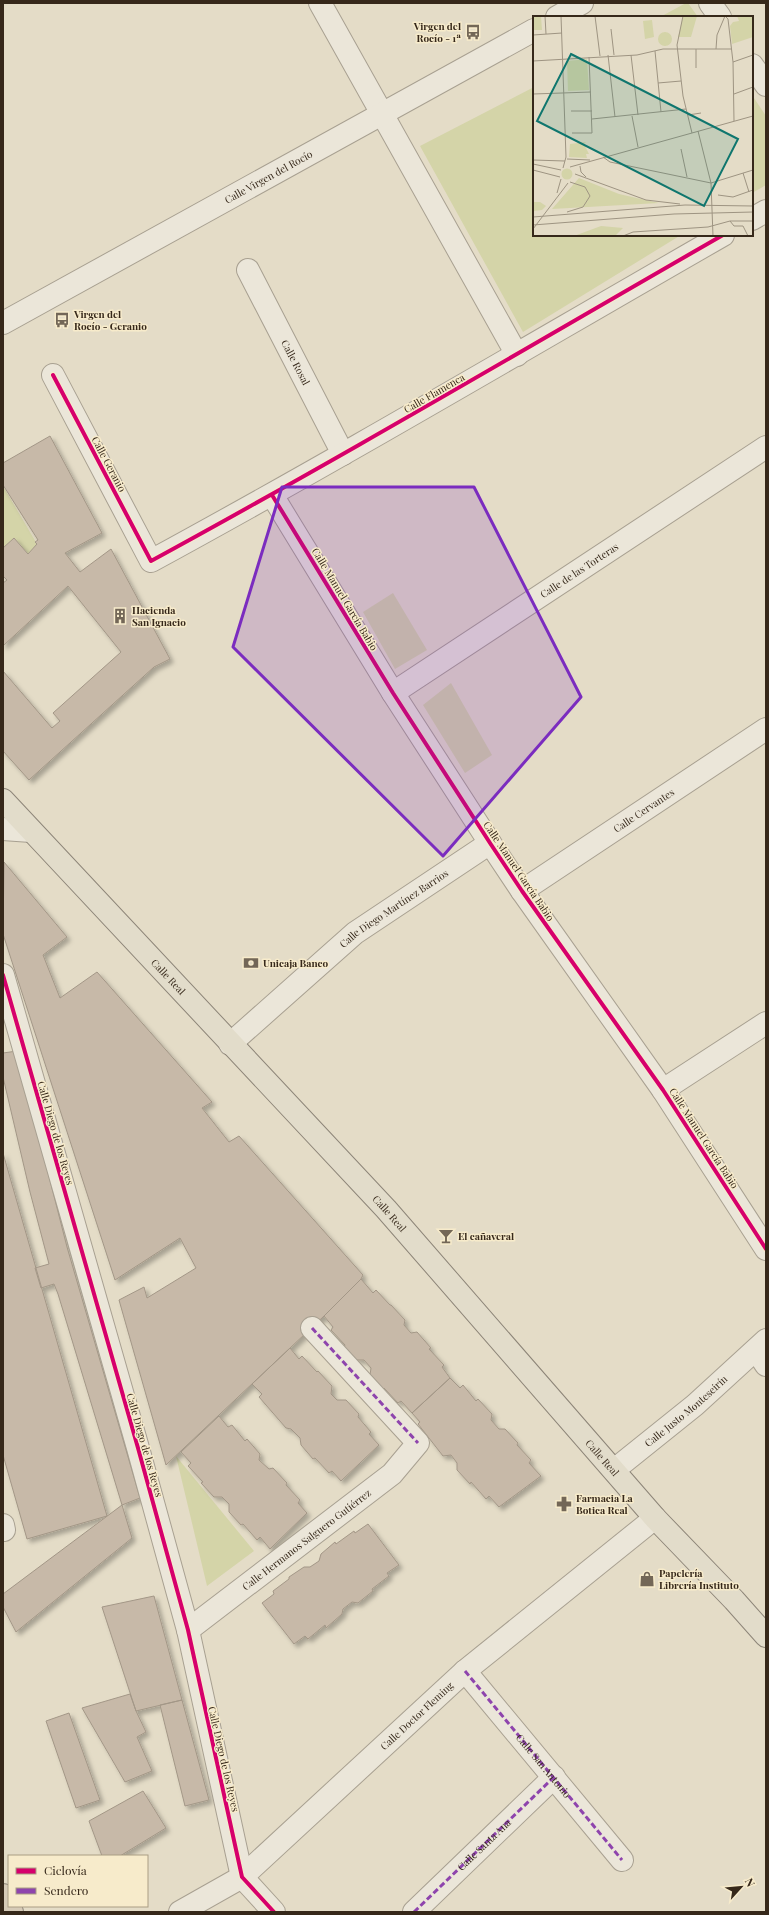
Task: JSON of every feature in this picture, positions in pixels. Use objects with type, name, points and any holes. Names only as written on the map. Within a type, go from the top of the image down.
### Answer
[{"type":"highway","points":[[3,1895],[8,1904]]},
{"type":"main road","name":"Calle Real","points":[[3,800],[31,832],[386,1209],[655,1518],[734,1600],[766,1636]]},
{"type":"street","points":[[320,3],[517,354]]},
{"type":"street","points":[[559,16],[582,3]]},
{"type":"street","points":[[710,3],[719,16]]},
{"type":"street","name":"Calle Virgen del Rocío","points":[[3,323],[533,31]]},
{"type":"street","points":[[753,66],[766,85]]},
{"type":"street","points":[[753,218],[766,211]]},
{"type":"street","name":"Calle Flamenca","points":[[151,561],[272,495],[517,354],[571,321],[721,236]]},
{"type":"street","name":"Calle Rosal","points":[[248,270],[343,454]]},
{"type":"street","name":"Calle Geranio","points":[[53,375],[151,561]]},
{"type":"street","name":"Calle de las Torteras","points":[[393,693],[766,447]]},
{"type":"street","name":"Calle Manuel García Babio","points":[[272,495],[393,693],[490,843],[522,891],[663,1090],[766,1249]]},
{"type":"street","name":"Calle Cervantes","points":[[522,891],[766,729]]},
{"type":"street","points":[[3,829],[31,832]]},
{"type":"street","name":"Calle Diego Martínez Barrios","points":[[230,1044],[355,933],[490,843]]},
{"type":"street","name":"Calle Diego de los Reyes","points":[[3,975],[136,1440],[188,1630],[242,1877]]},
{"type":"street","points":[[663,1090],[766,1023]]},
{"type":"street","name":"Calle Hermanos Salguero Gutiérrez","points":[[188,1630],[392,1474],[418,1443],[312,1328]]},
{"type":"street","name":"Calle Justo Monteseirín","points":[[614,1470],[763,1352]]},
{"type":"street","name":"Calle Doctor Fleming","points":[[180,1912],[242,1877],[465,1671],[655,1518]]},
{"type":"street","name":"Calle San Antonio","points":[[465,1671],[622,1860]]},
{"type":"street","name":"Calle Santa Ana","points":[[414,1912],[554,1778]]},
{"type":"street","points":[[242,1877],[274,1912]]},
{"type":"highlighted area","points":[[282,487],[474,487],[581,697],[443,856],[233,647]]},
{"type":"green space","points":[[688,3],[697,16],[662,16]]},
{"type":"green space","points":[[533,88],[533,236],[679,236],[523,332],[420,146]]},
{"type":"green space","points":[[753,96],[766,116],[766,185],[753,192]]},
{"type":"green space","points":[[3,486],[37,544],[28,554],[14,538],[3,548]]},
{"type":"green space","points":[[393,593],[427,650],[395,669],[363,612]]},
{"type":"green space","points":[[451,683],[492,755],[465,773],[423,705]]},
{"type":"green space","points":[[176,1456],[254,1551],[207,1586]]},
{"type":"building","name":"Hacienda San Ignacio","points":[[50,436],[102,533],[65,553],[80,572],[111,549],[170,659],[154,667],[29,780],[3,751],[3,671],[52,728],[60,721],[53,713],[121,652],[68,586],[3,646],[3,583],[7,580],[3,576],[3,548],[14,538],[28,554],[37,544],[35,542],[38,540],[3,485],[3,463]]},
{"type":"building","points":[[4,862],[67,937],[43,955],[60,998],[97,972],[212,1102],[202,1108],[229,1142],[239,1136],[363,1275],[361,1279],[324,1316],[166,1465],[119,1300],[144,1287],[147,1298],[196,1268],[180,1238],[115,1280],[3,934]]},
{"type":"building","points":[[17,1051],[67,1247],[140,1498],[122,1505],[58,1294],[54,1284],[41,1288],[35,1268],[49,1264],[30,1192],[3,1077],[3,1053]]},
{"type":"building","points":[[3,1153],[107,1516],[27,1539],[3,1455]]},
{"type":"building","points":[[361,1279],[373,1293],[376,1290],[405,1320],[404,1325],[411,1333],[417,1332],[431,1348],[429,1349],[444,1365],[442,1367],[450,1378],[412,1413],[401,1401],[398,1403],[370,1375],[371,1368],[364,1360],[357,1360],[344,1347],[345,1345],[331,1330],[333,1327],[324,1316]]},
{"type":"building","points":[[290,1348],[299,1359],[302,1356],[332,1386],[331,1394],[337,1400],[346,1400],[359,1414],[358,1417],[371,1432],[369,1434],[379,1445],[341,1481],[332,1471],[329,1473],[315,1458],[313,1459],[301,1445],[300,1438],[291,1429],[286,1428],[259,1397],[262,1394],[252,1384]]},
{"type":"building","points":[[450,1378],[460,1388],[463,1385],[476,1401],[478,1399],[492,1414],[491,1420],[499,1429],[505,1429],[518,1443],[517,1445],[531,1460],[529,1463],[541,1476],[499,1507],[489,1496],[486,1499],[471,1482],[470,1484],[457,1470],[457,1463],[451,1455],[443,1456],[418,1424],[420,1422],[412,1413]]},
{"type":"building","points":[[219,1416],[228,1427],[232,1425],[245,1441],[247,1439],[260,1454],[259,1460],[269,1469],[273,1468],[287,1483],[286,1485],[300,1500],[298,1503],[307,1513],[270,1549],[260,1537],[257,1540],[243,1524],[241,1525],[229,1512],[229,1504],[222,1497],[214,1497],[201,1483],[203,1482],[188,1466],[191,1463],[181,1452]]},
{"type":"building","points":[[122,1505],[132,1538],[16,1632],[3,1607],[3,1594]]},
{"type":"building","points":[[368,1524],[399,1565],[387,1573],[389,1576],[372,1589],[373,1591],[358,1603],[352,1602],[343,1609],[342,1614],[326,1628],[325,1625],[308,1639],[305,1636],[294,1644],[262,1603],[274,1594],[273,1591],[289,1579],[289,1577],[304,1567],[310,1567],[319,1561],[321,1554],[335,1542],[336,1544],[354,1531],[355,1533]]},
{"type":"building","points":[[154,1596],[182,1700],[136,1711],[102,1607]]},
{"type":"building","points":[[130,1694],[146,1732],[137,1737],[152,1771],[125,1782],[82,1708]]},
{"type":"building","points":[[182,1700],[209,1800],[185,1806],[160,1705]]},
{"type":"building","points":[[69,1713],[100,1800],[76,1808],[46,1721]]},
{"type":"building","points":[[143,1791],[166,1828],[122,1855],[102,1855],[89,1821]]},
{"type":"marked path","points":[[312,1328],[418,1443]]},
{"type":"marked path","points":[[465,1671],[622,1860]]},
{"type":"marked path","points":[[414,1912],[554,1777]]},
{"type":"cycle path","points":[[53,375],[151,561],[367,440],[721,236]]},
{"type":"cycle path","points":[[272,495],[393,693],[490,843],[522,891],[663,1090],[766,1249]]},
{"type":"cycle path","points":[[3,975],[138,1448],[188,1630],[242,1877],[274,1912]]},
{"type":"place","name":"Virgen del Rocío - 1ª","points":[[473,32]]},
{"type":"place","name":"Virgen del Rocío - Geranio","points":[[62,320]]},
{"type":"place","name":"Hacienda San Ignacio","points":[[120,616]]},
{"type":"place","name":"Unicaja Banco","points":[[251,963]]},
{"type":"place","name":"El cañaveral","points":[[446,1236]]},
{"type":"place","name":"Farmacia La Botica Real","points":[[564,1504]]},
{"type":"place","name":"Papelería Librería Instituto","points":[[647,1579]]}]
